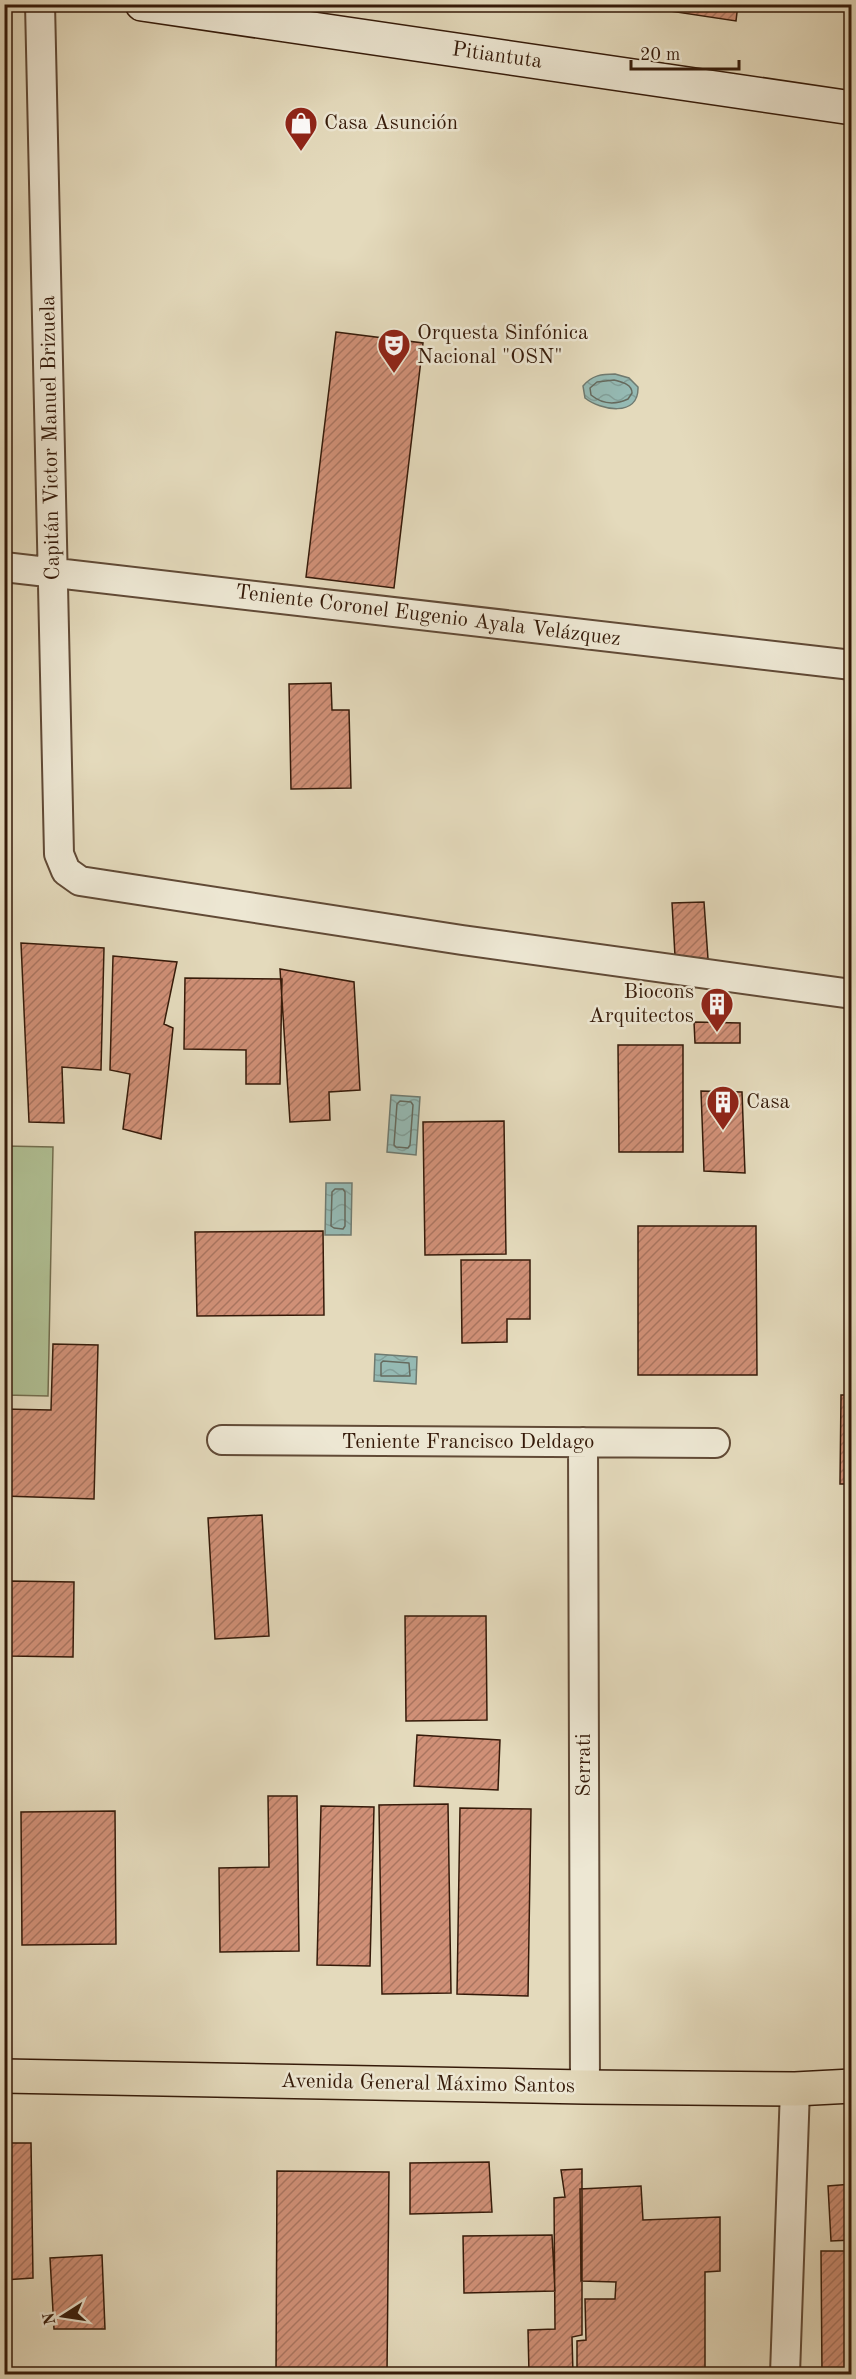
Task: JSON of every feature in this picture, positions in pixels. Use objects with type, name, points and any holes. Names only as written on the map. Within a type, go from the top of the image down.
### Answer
[{"type":"main road","name":"Avenida General Máximo Santos","points":[[4,2076],[585,2087],[795,2089],[852,2086]]},
{"type":"street","name":"Capitán Victor Manuel Brizuela","points":[[40,4],[54,573],[58,854],[66,871],[80,881],[462,940],[852,994]]},
{"type":"street","name":"Pitiantuta","points":[[142,4],[852,108]]},
{"type":"street","name":"Teniente Coronel Eugenio Ayala Velázquez","points":[[4,567],[852,665]]},
{"type":"street","name":"Teniente Francisco Deldago","points":[[222,1440],[715,1443]]},
{"type":"street","name":"Serrati","points":[[583,1443],[585,2087]]},
{"type":"street","points":[[785,2374],[795,2089]]},
{"type":"green space","points":[[5,1146],[53,1147],[48,1396],[5,1395]]},
{"type":"water","points":[[615,374],[629,378],[638,387],[637,397],[632,403],[618,409],[600,406],[585,398],[583,386],[590,379]]},
{"type":"water","points":[[391,1095],[420,1097],[416,1155],[387,1152]]},
{"type":"water","points":[[326,1183],[352,1183],[351,1235],[325,1235]]},
{"type":"water","points":[[375,1354],[417,1357],[416,1384],[374,1381]]},
{"type":"building","points":[[657,4],[738,4],[736,21],[656,9]]},
{"type":"building","points":[[336,332],[423,343],[394,588],[306,577]]},
{"type":"building","points":[[4,643],[10,644],[5,705],[4,705]]},
{"type":"building","points":[[331,683],[332,710],[349,710],[351,788],[291,789],[289,684]]},
{"type":"building","points":[[704,902],[708,959],[675,956],[672,903]]},
{"type":"building","points":[[21,943],[104,948],[101,1070],[62,1067],[64,1123],[29,1122]]},
{"type":"building","points":[[113,956],[177,962],[164,1024],[173,1028],[161,1139],[123,1129],[130,1074],[110,1070]]},
{"type":"building","points":[[280,969],[354,982],[360,1090],[329,1092],[330,1120],[290,1122]]},
{"type":"building","points":[[185,978],[282,979],[280,1084],[246,1084],[246,1050],[184,1049]]},
{"type":"building","name":"Biocons Arquitectos","points":[[694,1022],[740,1023],[740,1043],[695,1043]]},
{"type":"building","points":[[618,1045],[683,1045],[683,1152],[619,1152]]},
{"type":"building","name":"Casa","points":[[701,1091],[742,1092],[745,1173],[704,1171]]},
{"type":"building","points":[[504,1121],[506,1254],[425,1255],[423,1122]]},
{"type":"building","points":[[638,1226],[756,1226],[757,1375],[638,1375]]},
{"type":"building","points":[[323,1231],[324,1315],[197,1316],[195,1232]]},
{"type":"building","points":[[461,1260],[530,1260],[530,1319],[507,1319],[507,1342],[462,1343]]},
{"type":"building","points":[[53,1344],[98,1345],[94,1499],[4,1496],[4,1409],[51,1410]]},
{"type":"building","points":[[841,1395],[852,1395],[852,1484],[840,1484]]},
{"type":"building","points":[[262,1515],[269,1636],[215,1639],[208,1518]]},
{"type":"building","points":[[10,1581],[74,1582],[73,1657],[9,1656]]},
{"type":"building","points":[[405,1616],[486,1616],[487,1720],[406,1721]]},
{"type":"building","points":[[417,1735],[500,1740],[498,1790],[414,1786]]},
{"type":"building","points":[[268,1796],[297,1796],[299,1951],[220,1952],[219,1868],[269,1867]]},
{"type":"building","points":[[448,1804],[451,1993],[382,1994],[379,1805]]},
{"type":"building","points":[[321,1806],[374,1807],[370,1966],[317,1965]]},
{"type":"building","points":[[460,1808],[531,1809],[528,1996],[457,1994]]},
{"type":"building","points":[[115,1811],[116,1944],[22,1945],[21,1812]]},
{"type":"building","points":[[4,2143],[31,2143],[33,2278],[4,2280]]},
{"type":"building","points":[[489,2162],[492,2212],[410,2214],[410,2163]]},
{"type":"building","points":[[582,2169],[582,2335],[572,2337],[573,2374],[529,2374],[528,2330],[555,2329],[554,2198],[565,2197],[561,2170]]},
{"type":"building","points":[[277,2171],[389,2172],[387,2374],[276,2374]]},
{"type":"building","points":[[852,2184],[852,2240],[831,2241],[828,2186]]},
{"type":"building","points":[[641,2186],[643,2220],[720,2217],[720,2271],[705,2272],[705,2374],[577,2374],[577,2341],[586,2340],[585,2299],[615,2299],[616,2282],[581,2281],[580,2189]]},
{"type":"building","points":[[552,2235],[555,2291],[464,2293],[463,2236]]},
{"type":"building","points":[[821,2251],[852,2251],[852,2374],[822,2374]]},
{"type":"building","points":[[102,2255],[105,2329],[54,2329],[50,2258]]},
{"type":"place","name":"Casa Asunción","points":[[301,152]]},
{"type":"place","name":"Orquesta Sinfónica Nacional \"OSN\"","points":[[394,374]]},
{"type":"place","name":"Biocons Arquitectos","points":[[717,1033]]},
{"type":"place","name":"Casa","points":[[723,1131]]}]
